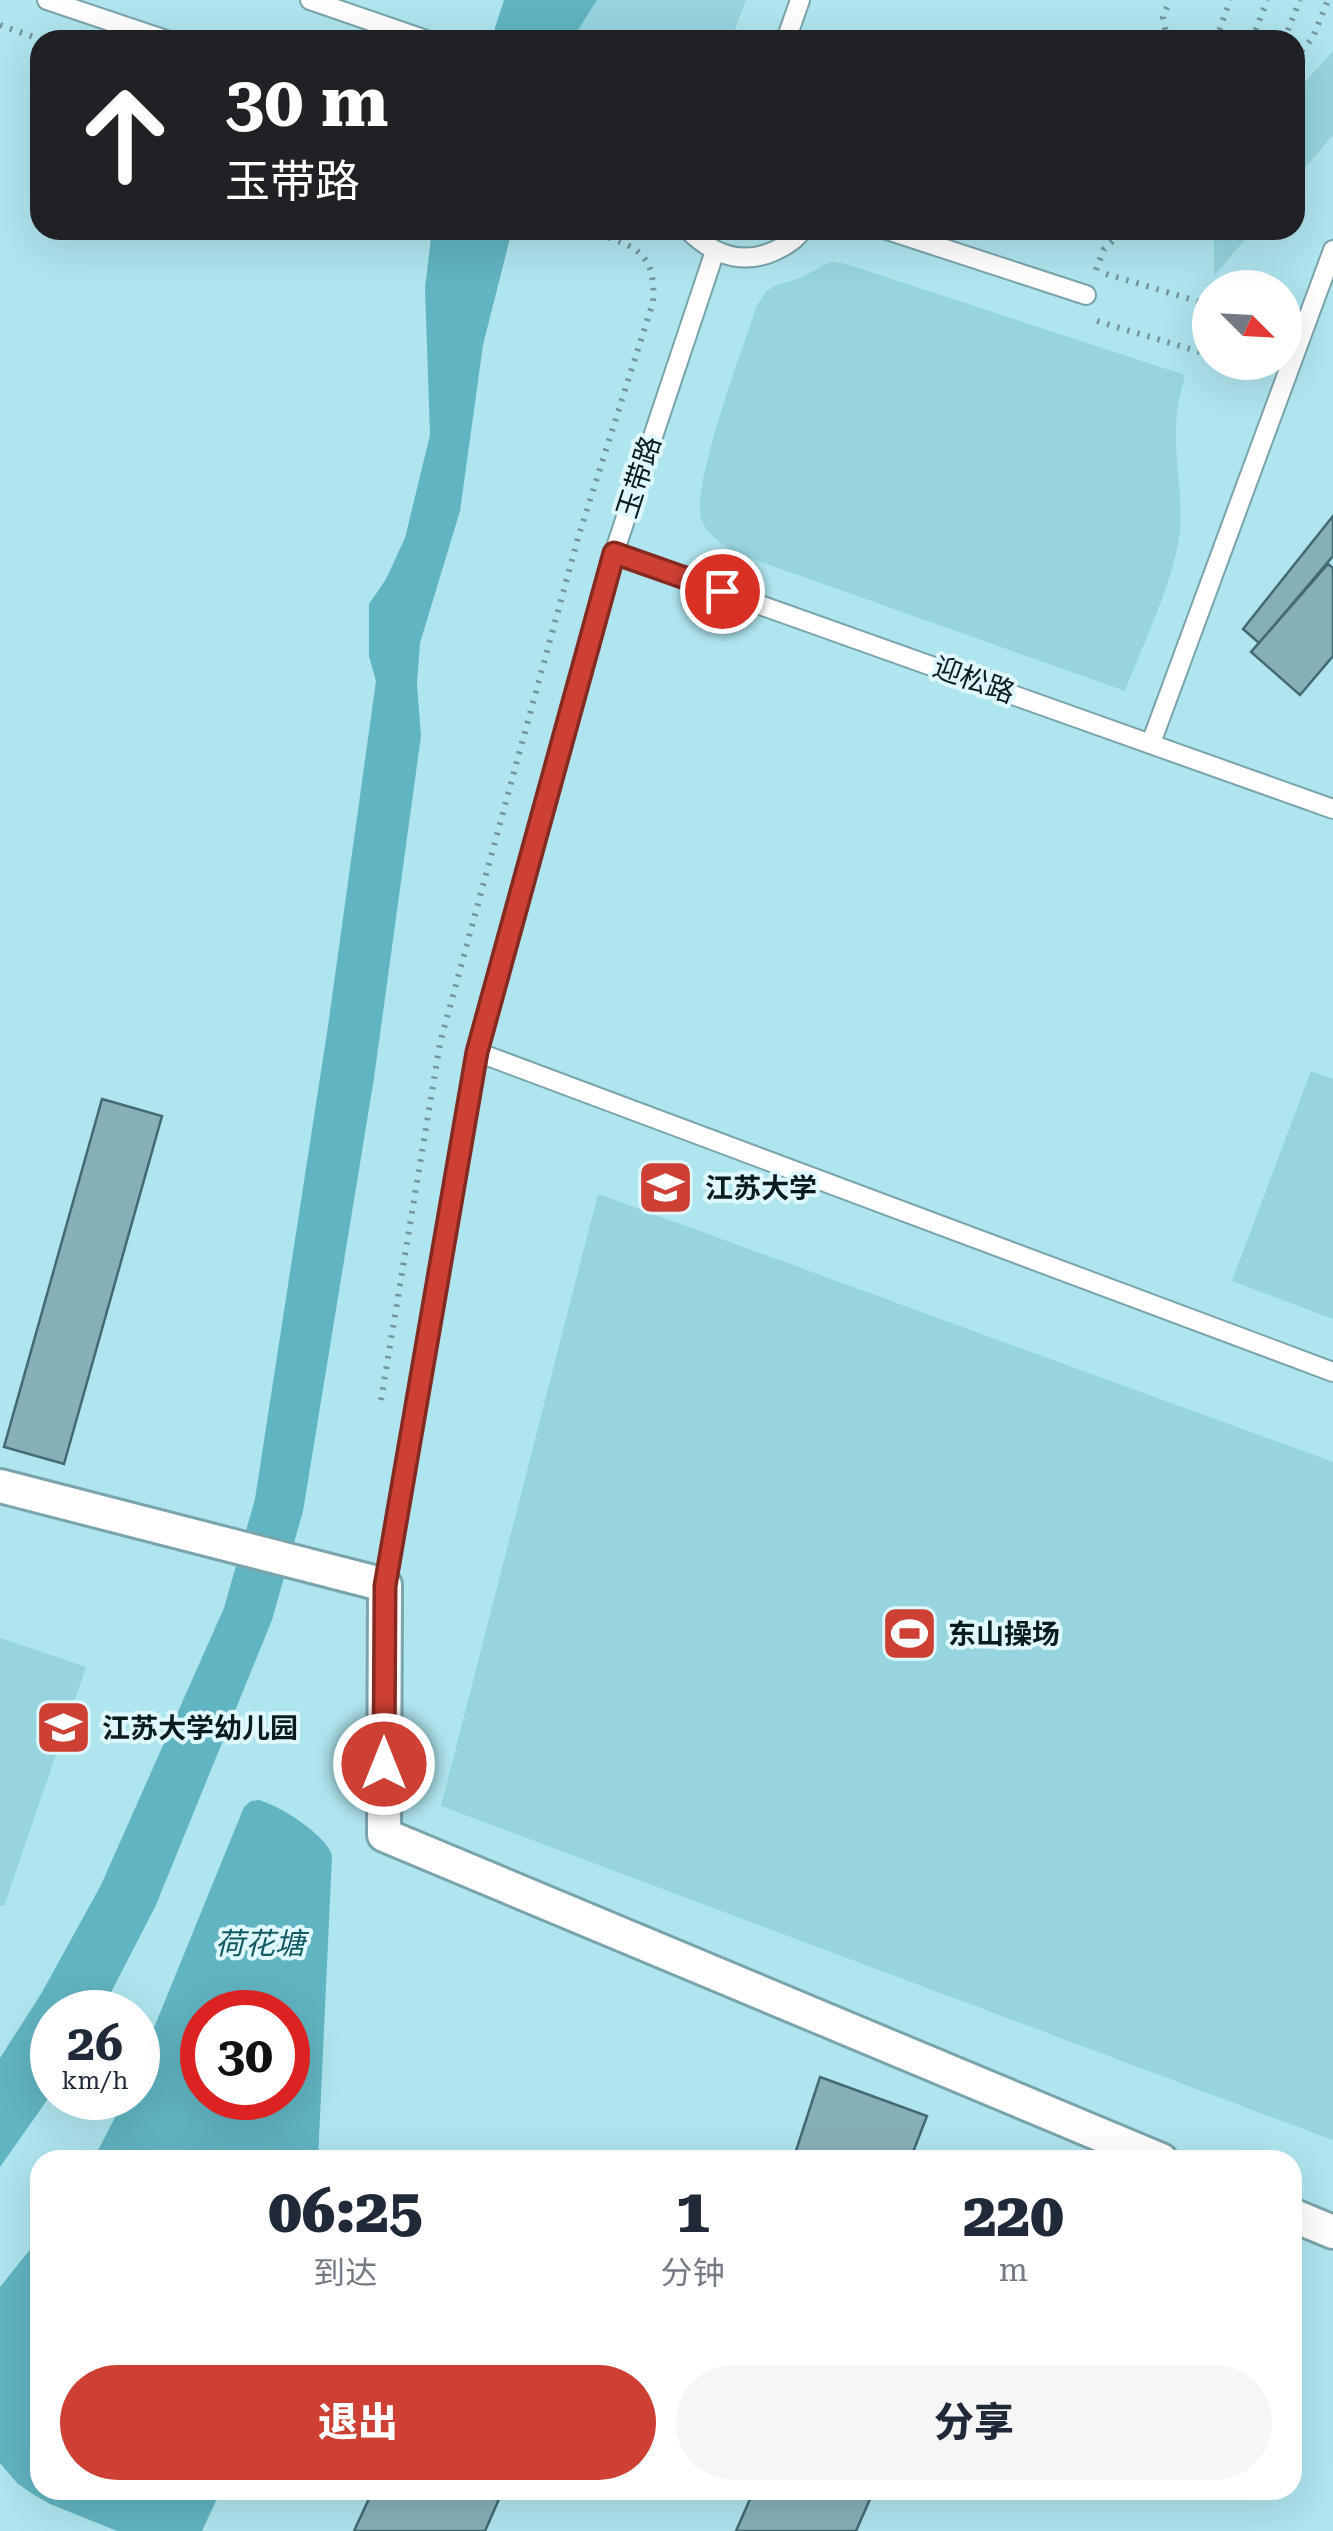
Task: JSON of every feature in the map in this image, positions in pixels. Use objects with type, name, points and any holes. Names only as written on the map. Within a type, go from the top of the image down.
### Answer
[{"type":"street","points":[[0,1486],[385,1586],[384,1834],[1137,2150]]},
{"type":"street","points":[[1302,2219],[1333,2232]]},
{"type":"lane","points":[[47,0],[136,30]]},
{"type":"lane","points":[[310,0],[397,30]]},
{"type":"lane","points":[[790,30],[800,0]]},
{"type":"lane","points":[[699,240],[708,248],[733,257],[768,256],[793,240]]},
{"type":"lane","points":[[918,240],[1086,295]]},
{"type":"lane","name":"玉带路","points":[[385,1586],[477,1052],[614,553],[715,250]]},
{"type":"lane","points":[[1151,743],[1333,250]]},
{"type":"lane","name":"迎松路","points":[[614,553],[1333,809]]},
{"type":"lane","points":[[477,1052],[1333,1372]]},
{"type":"path","points":[[1165,30],[1163,17],[1170,0]]},
{"type":"path","points":[[1220,30],[1230,0]]},
{"type":"path","points":[[1256,30],[1267,0]]},
{"type":"path","points":[[1288,30],[1300,0]]},
{"type":"path","points":[[1305,46],[1313,37],[1328,0]]},
{"type":"path","points":[[0,25],[30,36]]},
{"type":"path","points":[[381,1400],[440,1043],[578,538],[653,302],[649,262],[636,250],[614,240]]},
{"type":"path","points":[[1109,276],[1192,300]]},
{"type":"path","points":[[1094,320],[1192,350]]},
{"type":"shaded area","name":"江苏大学","points":[[0,0],[1333,0],[1333,2531],[0,2531]]},
{"type":"shaded area","points":[[597,0],[746,0],[735,30],[578,30]]},
{"type":"shaded area","points":[[1333,51],[1333,135],[1305,168],[1305,82]]},
{"type":"shaded area","points":[[1214,240],[1245,240],[1219,270],[1214,270]]},
{"type":"shaded area","points":[[831,262],[1185,375],[1176,422],[1181,517],[1177,549],[1125,691],[733,552],[706,528],[700,501],[704,477],[720,416],[760,300],[771,288]]},
{"type":"shaded area","points":[[1311,1071],[1333,1079],[1333,1319],[1232,1281]]},
{"type":"shaded area","name":"东山操场","points":[[598,1194],[1333,1462],[1333,2140],[441,1806]]},
{"type":"shaded area","points":[[0,1638],[86,1667],[4,1906],[0,1905]]},
{"type":"water","points":[[504,0],[597,0],[578,30],[494,30]]},
{"type":"water","points":[[431,240],[509,240],[483,345],[460,511],[420,643],[417,684],[421,736],[374,1078],[303,1511],[272,1620],[156,1905],[112,1990],[43,1990],[101,1885],[224,1608],[255,1499],[328,1026],[376,681],[369,656],[369,604],[405,538],[430,435],[425,288]]},
{"type":"water","name":"荷花塘","points":[[259,1800],[302,1822],[332,1856],[318,2150],[98,2150],[114,2120],[160,2120],[160,2013],[244,1807]]},
{"type":"water","points":[[30,2011],[30,2120],[33,2120],[0,2167],[0,2058]]},
{"type":"water","points":[[30,2250],[30,2492],[0,2463],[0,2287]]},
{"type":"water","points":[[43,2500],[216,2500],[202,2531],[117,2531]]},
{"type":"building","points":[[1333,516],[1333,556],[1259,643],[1243,629]]},
{"type":"building","points":[[1328,564],[1333,568],[1333,656],[1300,695],[1251,652]]},
{"type":"building","points":[[102,1099],[162,1116],[64,1464],[4,1447]]},
{"type":"building","points":[[820,2077],[927,2116],[914,2150],[796,2150]]},
{"type":"building","points":[[368,2500],[499,2500],[485,2531],[354,2531]]},
{"type":"building","points":[[750,2500],[870,2500],[856,2531],[736,2531]]},
{"type":"place","name":"江苏大学","points":[[666,1188]]},
{"type":"place","name":"东山操场","points":[[909,1634]]},
{"type":"place","name":"江苏大学幼儿园","points":[[63,1728]]},
{"type":"route","points":[[384,1764],[385,1586],[477,1052],[614,553],[722,591]]}]
